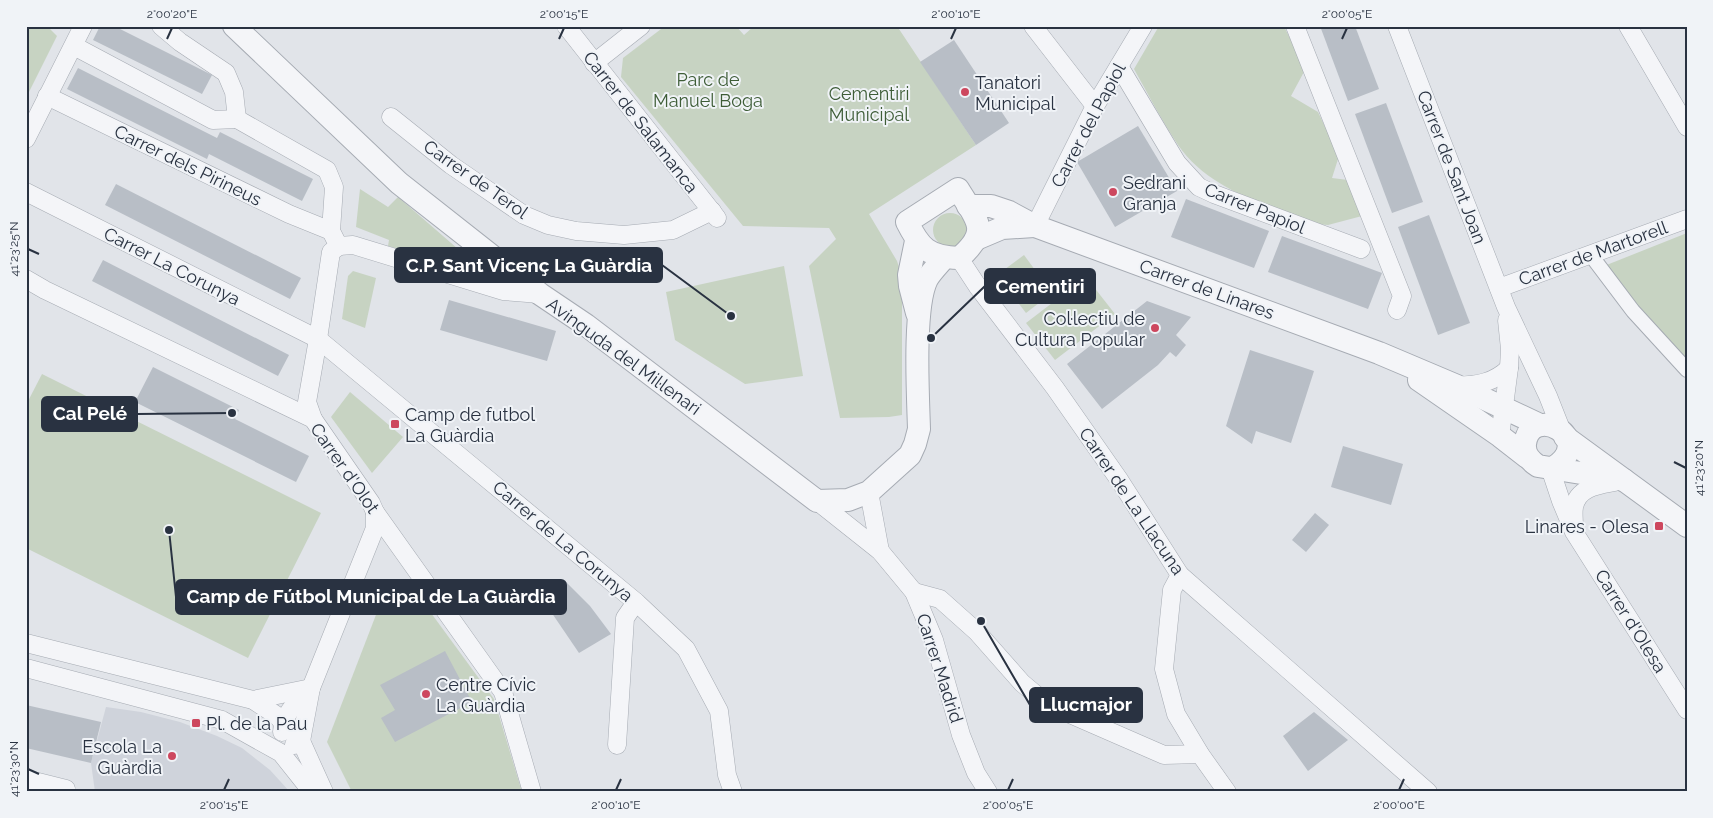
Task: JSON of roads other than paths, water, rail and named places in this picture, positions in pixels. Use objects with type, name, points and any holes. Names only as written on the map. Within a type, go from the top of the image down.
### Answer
[{"type":"street","points":[[26,139],[83,26]]},
{"type":"street","points":[[160,26],[226,73],[234,92],[237,119]]},
{"type":"street","name":"Avinguda del Mil·lenari","points":[[234,26],[398,183],[540,294],[586,325],[817,501]]},
{"type":"street","name":"Carrer de Salamanca","points":[[566,26],[714,215]]},
{"type":"street","points":[[594,62],[641,26]]},
{"type":"street","points":[[1032,26],[1096,106]]},
{"type":"street","name":"Carrer del Papiol","points":[[1035,226],[1096,106],[1143,26]]},
{"type":"street","points":[[1295,26],[1402,296],[1396,310]]},
{"type":"street","name":"Carrer de Sant Joan","points":[[1397,26],[1506,307],[1548,396],[1555,430]]},
{"type":"street","points":[[1628,26],[1687,127]]},
{"type":"street","points":[[74,46],[213,120],[237,119],[327,170],[334,187],[335,238],[331,252],[307,402],[313,419]]},
{"type":"street","name":"Carrer Papiol","points":[[1119,66],[1177,163],[1200,187],[1361,250]]},
{"type":"street","name":"Carrer dels Pirineus","points":[[48,96],[335,238],[503,291],[540,294]]},
{"type":"street","name":"Carrer de Terol","points":[[391,117],[451,165],[524,215],[548,225],[576,231],[624,235],[673,230],[714,215]]},
{"type":"street","points":[[817,501],[848,500],[869,492],[910,455],[915,444],[919,429],[919,321],[922,295],[927,279],[951,258],[971,247],[976,239],[978,222],[958,189],[907,222],[916,241],[926,250],[951,258]]},
{"type":"street","name":"Carrer La Corunya","points":[[26,192],[318,339]]},
{"type":"street","name":"Carrer de Linares","points":[[968,206],[991,206],[1009,212],[1035,226],[1379,353],[1457,386],[1555,430],[1687,526]]},
{"type":"street","name":"Carrer de Martorell","points":[[1499,288],[1687,219]]},
{"type":"street","name":"Carrer de Linares","points":[[976,239],[1002,228],[1035,226]]},
{"type":"street","points":[[916,241],[909,275],[919,321]]},
{"type":"street","points":[[1590,254],[1634,311],[1687,370]]},
{"type":"street","name":"Carrer de La Llacuna","points":[[951,258],[978,287],[1054,388],[1108,465],[1180,575],[1428,792]]},
{"type":"street","name":"Carrer d'Olot","points":[[26,279],[45,290],[313,419],[375,512],[503,692],[532,792]]},
{"type":"street","name":"Carrer de Sant Joan","points":[[1500,436],[1510,349],[1506,307]]},
{"type":"street","name":"Carrer de La Corunya","points":[[318,339],[636,602],[686,649],[719,711],[727,775],[733,792]]},
{"type":"street","name":"Carrer de Linares","points":[[1379,353],[1500,436],[1527,457]]},
{"type":"street","points":[[1457,386],[1486,382],[1502,375],[1509,368]]},
{"type":"street","points":[[1555,430],[1568,443],[1568,451],[1565,457],[1551,468],[1538,466],[1527,457],[1525,450],[1526,438],[1530,432],[1555,430]]},
{"type":"street","name":"Carrer de Linares","points":[[1551,468],[1624,480]]},
{"type":"street","name":"Carrer d'Olesa","points":[[1551,468],[1561,501],[1574,532],[1687,710]]},
{"type":"street","points":[[1574,532],[1574,507],[1584,491],[1593,485],[1624,480]]},
{"type":"street","name":"Carrer Madrid","points":[[869,492],[880,551]]},
{"type":"street","name":"Carrer Madrid","points":[[817,501],[880,551],[914,592],[934,640],[961,735],[976,774],[988,792]]},
{"type":"street","points":[[281,753],[301,740],[311,688],[375,528],[375,512]]},
{"type":"street","points":[[1180,575],[1172,590],[1164,669],[1176,714],[1200,754],[1227,792]]},
{"type":"street","points":[[914,592],[940,599],[976,632],[1022,683],[1047,704],[1164,755],[1200,754]]},
{"type":"street","points":[[617,745],[626,618],[636,602]]},
{"type":"street","points":[[26,643],[253,700],[276,714],[301,740],[324,792]]},
{"type":"street","points":[[26,668],[222,720],[281,753],[312,792]]},
{"type":"street","points":[[253,700],[311,688]]},
{"type":"street","points":[[281,753],[282,722],[311,688]]},
{"type":"street","points":[[26,779],[66,789]]},
{"type":"place","name":"Tanatori Municipal","points":[[965,92]]},
{"type":"place","name":"Sedrani Granja","points":[[1113,192]]},
{"type":"place","name":"C.P. Sant Vicenç La Guàrdia","points":[[731,316]]},
{"type":"place","name":"Col·lectiu de Cultura Popular","points":[[1155,328]]},
{"type":"place","name":"Cementiri","points":[[931,338]]},
{"type":"place","name":"Cal Pelé","points":[[232,413]]},
{"type":"place","name":"Camp de futbol La Guàrdia","points":[[395,424]]},
{"type":"place","name":"Linares - Olesa","points":[[1659,526]]},
{"type":"place","name":"Camp de Fútbol Municipal de La Guàrdia","points":[[169,530]]},
{"type":"place","name":"Llucmajor","points":[[981,621]]},
{"type":"place","name":"Centre Cívic La Guàrdia","points":[[426,694]]},
{"type":"place","name":"Pl. de la Pau","points":[[196,723]]},
{"type":"place","name":"Escola La Guàrdia","points":[[172,756]]},
{"type":"park label","name":"Parc de Manuel Boga","points":[[708,89]]},
{"type":"park label","name":"Cementiri Municipal","points":[[869,104]]}]
